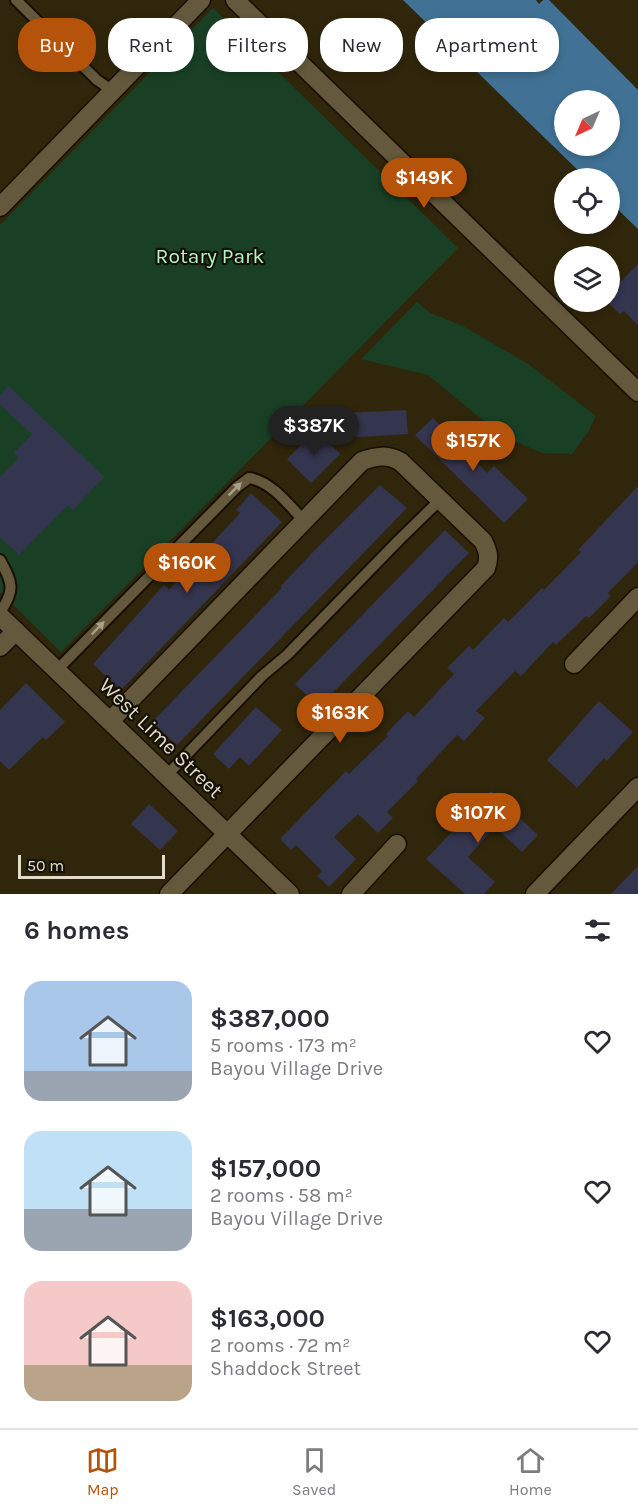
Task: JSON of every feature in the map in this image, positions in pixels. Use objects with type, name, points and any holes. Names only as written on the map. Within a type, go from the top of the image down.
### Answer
[{"type":"street","points":[[2,201],[201,0]]},
{"type":"street","points":[[235,0],[638,392]]},
{"type":"street","points":[[111,720],[362,461],[380,456],[401,462],[483,541],[489,559],[486,568],[169,894]]},
{"type":"street","points":[[574,664],[638,597]]},
{"type":"street","name":"West Lime Street","points":[[0,614],[290,894]]},
{"type":"street","points":[[0,647],[16,631]]},
{"type":"street","points":[[535,894],[638,787]]},
{"type":"street","points":[[351,894],[397,844]]},
{"type":"lane","points":[[16,0],[97,80],[113,91]]},
{"type":"lane","points":[[57,670],[237,487],[249,478],[257,479],[269,486],[304,521]]},
{"type":"lane","points":[[167,775],[262,676],[287,655],[440,500]]},
{"type":"lane","points":[[0,560],[12,587],[10,599],[0,614]]},
{"type":"green space","name":"Rotary Park","points":[[213,8],[223,18],[206,18],[206,72],[278,72],[458,248],[61,652],[0,592],[0,225],[150,72],[194,72],[194,27]]},
{"type":"green space","points":[[417,302],[430,313],[463,326],[528,364],[596,416],[572,454],[542,453],[501,435],[428,375],[361,359]]},
{"type":"water","points":[[403,0],[536,0],[539,4],[543,0],[549,0],[638,90],[638,229],[620,212],[620,168],[576,168],[563,156],[620,156],[620,90],[554,90],[554,147],[477,72],[559,72],[559,18],[422,18]]},
{"type":"building","points":[[638,264],[638,325],[624,311],[620,314],[618,312],[620,312],[620,283]]},
{"type":"building","points":[[9,386],[104,477],[73,510],[68,505],[19,555],[0,537],[0,477],[19,458],[14,453],[32,434],[0,405],[0,395]]},
{"type":"building","points":[[406,410],[408,434],[344,438],[343,413]]},
{"type":"building","points":[[433,418],[487,473],[494,466],[528,499],[504,523],[415,435]]},
{"type":"building","points":[[316,430],[340,454],[311,483],[287,459]]},
{"type":"building","points":[[380,485],[407,508],[177,745],[152,722],[282,588],[280,587],[312,553]]},
{"type":"building","points":[[638,486],[638,562],[608,593],[611,596],[589,618],[586,616],[556,645],[553,642],[521,676],[515,671],[476,711],[485,718],[464,741],[457,735],[416,779],[418,781],[387,812],[393,818],[378,833],[358,814],[334,837],[356,859],[329,887],[317,876],[322,871],[296,845],[291,850],[280,839],[346,771],[349,774],[388,736],[386,734],[408,711],[414,717],[454,674],[447,668],[469,646],[473,650],[504,618],[508,622],[542,588],[544,590],[581,552],[578,550]]},
{"type":"building","points":[[251,493],[282,522],[121,690],[93,664],[164,585],[169,590],[240,513],[236,510]]},
{"type":"building","points":[[445,530],[469,553],[319,707],[295,684]]},
{"type":"building","points":[[26,683],[65,722],[46,740],[43,737],[9,770],[0,761],[0,710]]},
{"type":"building","points":[[599,701],[633,732],[607,761],[604,758],[577,788],[547,760]]},
{"type":"building","points":[[256,707],[282,730],[249,766],[240,757],[229,769],[213,754]]},
{"type":"building","points":[[491,791],[538,835],[522,852],[495,827],[468,857],[495,882],[484,894],[465,894],[426,859]]},
{"type":"building","points":[[149,804],[178,831],[160,850],[131,824]]},
{"type":"building","points":[[638,866],[638,894],[611,894]]}]
